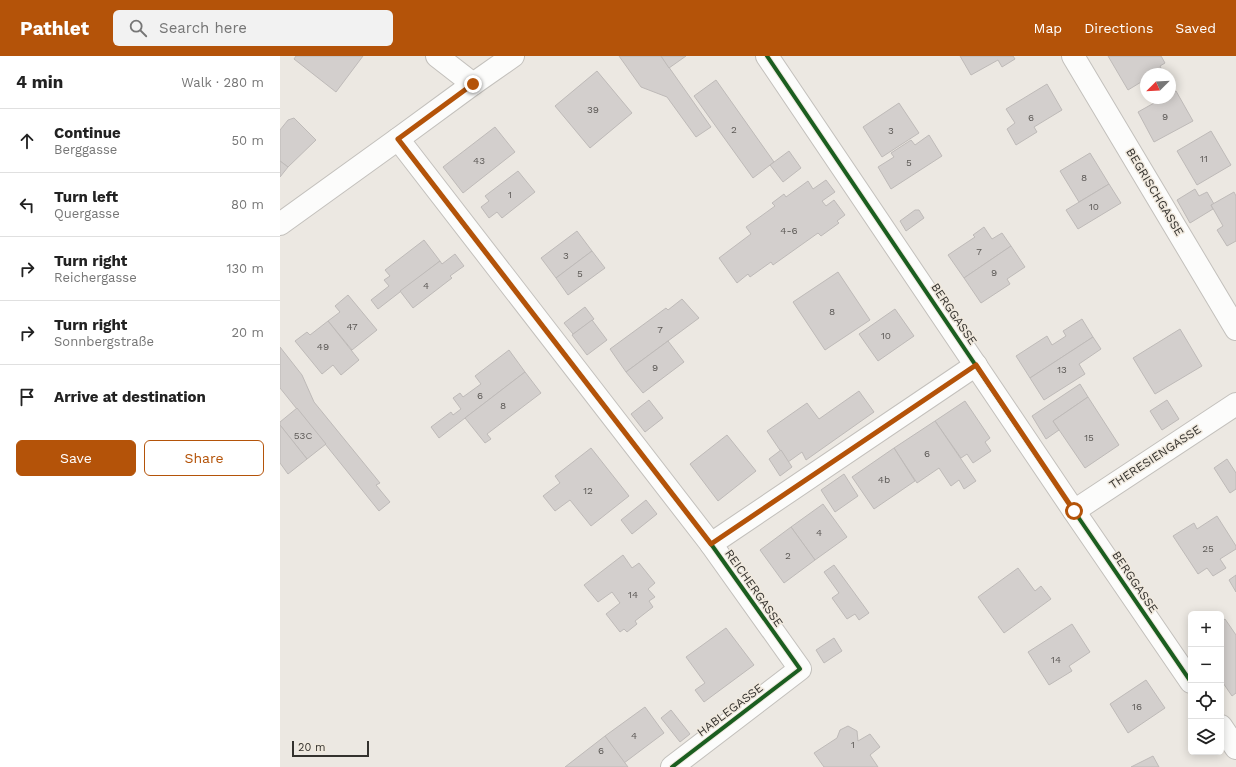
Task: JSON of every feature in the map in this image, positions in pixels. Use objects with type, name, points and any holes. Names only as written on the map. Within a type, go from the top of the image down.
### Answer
[{"type":"street","points":[[437,56],[473,84]]},
{"type":"street","points":[[280,224],[513,56]]},
{"type":"street","name":"BERGGASSE","points":[[767,56],[1188,678]]},
{"type":"street","name":"BEGRISCHGASSE","points":[[1073,56],[1236,329]]},
{"type":"street","name":"REICHERGASSE","points":[[398,139],[711,544],[800,669]]},
{"type":"street","points":[[711,544],[976,365]]},
{"type":"street","name":"THERESIENGASSE","points":[[1074,511],[1236,404]]},
{"type":"street","name":"HABLEGASSE","points":[[672,767],[800,669]]},
{"type":"street","points":[[1224,730],[1236,748]]},
{"type":"building","points":[[296,56],[363,56],[336,92],[294,59]]},
{"type":"building","points":[[619,56],[661,56],[711,127],[696,137],[667,97],[641,87]]},
{"type":"building","points":[[661,56],[686,56],[669,68]]},
{"type":"building","points":[[960,56],[1013,56],[1015,59],[1002,67],[998,60],[971,75]]},
{"type":"building","points":[[1108,56],[1161,56],[1165,63],[1160,66],[1161,68],[1140,68],[1140,83],[1128,90]]},
{"type":"building","points":[[597,71],[632,113],[590,148],[555,106]]},
{"type":"building","points":[[716,80],[774,162],[753,178],[694,96]]},
{"type":"building","points":[[1047,84],[1062,110],[1034,127],[1037,132],[1016,145],[1007,129],[1015,123],[1006,109]]},
{"type":"building","points":[[1176,91],[1193,121],[1154,142],[1138,112],[1152,104],[1176,104]]},
{"type":"building","points":[[899,103],[919,133],[882,157],[863,127]]},
{"type":"building","points":[[294,118],[316,140],[288,167],[280,161],[280,130],[288,120]]},
{"type":"building","points":[[495,127],[515,152],[463,193],[443,167]]},
{"type":"building","points":[[1211,131],[1231,165],[1197,185],[1177,151]]},
{"type":"building","points":[[929,135],[942,156],[891,189],[878,167],[894,157],[891,153],[911,140],[915,145]]},
{"type":"building","points":[[789,151],[801,168],[783,182],[770,165]]},
{"type":"building","points":[[1090,153],[1109,184],[1079,202],[1060,171]]},
{"type":"building","points":[[280,161],[288,167],[280,177]]},
{"type":"building","points":[[518,171],[535,192],[502,218],[497,212],[489,218],[481,207],[489,201],[485,196]]},
{"type":"building","points":[[826,180],[835,192],[822,201],[826,206],[834,200],[845,215],[837,221],[839,223],[821,236],[818,233],[773,265],[771,262],[750,277],[748,274],[737,283],[719,258],[751,234],[746,227],[775,206],[772,203],[784,194],[786,197],[808,181],[813,189]]},
{"type":"building","points":[[1109,184],[1121,203],[1078,229],[1066,210]]},
{"type":"building","points":[[1195,189],[1199,196],[1207,192],[1214,204],[1211,205],[1213,209],[1190,223],[1177,200]]},
{"type":"building","points":[[1234,192],[1236,196],[1236,241],[1227,246],[1217,230],[1223,226],[1211,205]]},
{"type":"building","points":[[915,210],[919,210],[924,218],[906,231],[900,221]]},
{"type":"building","points":[[984,227],[992,239],[1002,233],[1011,246],[964,278],[948,255],[975,237],[973,235]]},
{"type":"building","points":[[577,231],[592,251],[556,278],[541,258]]},
{"type":"building","points":[[424,240],[440,261],[378,309],[371,300],[389,286],[384,280],[390,276],[385,270]]},
{"type":"building","points":[[1011,246],[1025,267],[1007,279],[1010,284],[981,303],[964,278]]},
{"type":"building","points":[[592,251],[605,268],[568,295],[556,278]]},
{"type":"building","points":[[455,254],[464,266],[450,276],[452,278],[413,308],[400,291],[440,261],[442,264]]},
{"type":"building","points":[[838,272],[870,320],[825,350],[793,302]]},
{"type":"building","points":[[348,295],[377,330],[352,350],[328,321],[340,312],[335,306]]},
{"type":"building","points":[[682,299],[699,318],[626,372],[610,349],[666,308],[668,310]]},
{"type":"building","points":[[585,307],[594,319],[573,334],[564,323]]},
{"type":"building","points":[[895,309],[914,336],[878,361],[859,334]]},
{"type":"building","points":[[1082,319],[1093,337],[1030,378],[1016,356],[1047,336],[1052,345],[1066,336],[1063,331]]},
{"type":"building","points":[[592,320],[607,340],[587,355],[572,335]]},
{"type":"building","points":[[328,321],[359,360],[341,375],[333,365],[322,374],[295,341],[307,332],[310,335]]},
{"type":"building","points":[[1180,329],[1202,366],[1155,394],[1133,358]]},
{"type":"building","points":[[1093,337],[1101,349],[1079,364],[1085,374],[1044,400],[1030,378]]},
{"type":"building","points":[[668,341],[684,362],[643,393],[626,372]]},
{"type":"building","points":[[280,347],[302,375],[314,402],[380,483],[376,485],[390,502],[379,511],[280,388]]},
{"type":"building","points":[[509,350],[525,372],[439,438],[431,427],[451,412],[453,415],[461,409],[453,398],[460,393],[463,397],[481,384],[475,376]]},
{"type":"building","points":[[525,372],[541,393],[487,434],[491,439],[485,443],[465,418]]},
{"type":"building","points":[[1080,384],[1088,397],[1053,421],[1059,430],[1046,439],[1032,416]]},
{"type":"building","points":[[859,391],[874,412],[806,460],[802,452],[788,462],[767,431],[807,403],[819,419]]},
{"type":"building","points":[[1088,397],[1119,445],[1085,468],[1053,421]]},
{"type":"building","points":[[649,400],[663,418],[645,432],[631,414]]},
{"type":"building","points":[[1167,400],[1179,419],[1162,430],[1150,411]]},
{"type":"building","points":[[965,401],[990,438],[985,442],[991,451],[973,463],[967,454],[961,458],[935,421]]},
{"type":"building","points":[[297,408],[326,444],[307,459],[280,425],[280,422]]},
{"type":"building","points":[[935,421],[976,481],[964,489],[959,480],[951,486],[939,468],[917,483],[894,448]]},
{"type":"building","points":[[280,425],[307,459],[288,474],[280,463]]},
{"type":"building","points":[[727,435],[756,471],[718,501],[690,464]]},
{"type":"building","points":[[591,448],[629,496],[591,526],[570,500],[555,511],[543,496],[560,483],[555,476]]},
{"type":"building","points":[[894,448],[915,481],[874,509],[852,477]]},
{"type":"building","points":[[781,450],[792,467],[780,476],[769,459]]},
{"type":"building","points":[[1227,459],[1236,473],[1236,489],[1230,493],[1214,468]]},
{"type":"building","points":[[844,474],[858,496],[835,512],[821,490]]},
{"type":"building","points":[[646,500],[657,514],[632,534],[621,520]]},
{"type":"building","points":[[823,504],[847,537],[815,560],[791,527]]},
{"type":"building","points":[[1217,516],[1236,546],[1236,549],[1220,559],[1226,568],[1213,576],[1207,568],[1198,574],[1173,536],[1194,523],[1197,529]]},
{"type":"building","points":[[791,527],[815,560],[784,583],[760,550]]},
{"type":"building","points":[[623,555],[632,568],[639,563],[655,583],[648,589],[655,597],[649,601],[653,607],[635,621],[637,624],[627,632],[624,629],[620,632],[606,614],[620,603],[612,592],[598,602],[584,585]]},
{"type":"building","points":[[834,565],[869,613],[859,620],[855,614],[847,619],[832,598],[839,593],[824,572]]},
{"type":"building","points":[[1018,568],[1035,591],[1041,586],[1051,599],[1004,633],[978,597]]},
{"type":"building","points":[[1236,575],[1236,592],[1229,580]]},
{"type":"building","points":[[1225,619],[1236,635],[1236,693],[1232,696],[1224,684]]},
{"type":"building","points":[[1072,624],[1090,652],[1069,666],[1072,671],[1049,685],[1028,652]]},
{"type":"building","points":[[726,628],[754,665],[704,702],[695,690],[705,683],[686,657]]},
{"type":"building","points":[[834,638],[842,651],[824,663],[816,650]]},
{"type":"building","points":[[1146,680],[1165,708],[1128,733],[1110,704]]},
{"type":"building","points":[[645,707],[664,733],[624,763],[605,736]]},
{"type":"building","points":[[671,710],[690,734],[680,742],[661,718]]},
{"type":"building","points":[[848,726],[857,731],[858,741],[870,734],[880,747],[870,755],[878,767],[824,767],[814,753],[837,738],[840,730]]},
{"type":"building","points":[[605,736],[628,767],[565,767]]},
{"type":"building","points":[[1153,756],[1159,767],[1131,767]]},
{"type":"cycle path","points":[[767,56],[1188,678]]},
{"type":"cycle path","points":[[398,139],[711,544],[800,669],[672,767]]},
{"type":"route","points":[[473,84],[398,139],[711,544],[976,365],[1074,511]]}]
